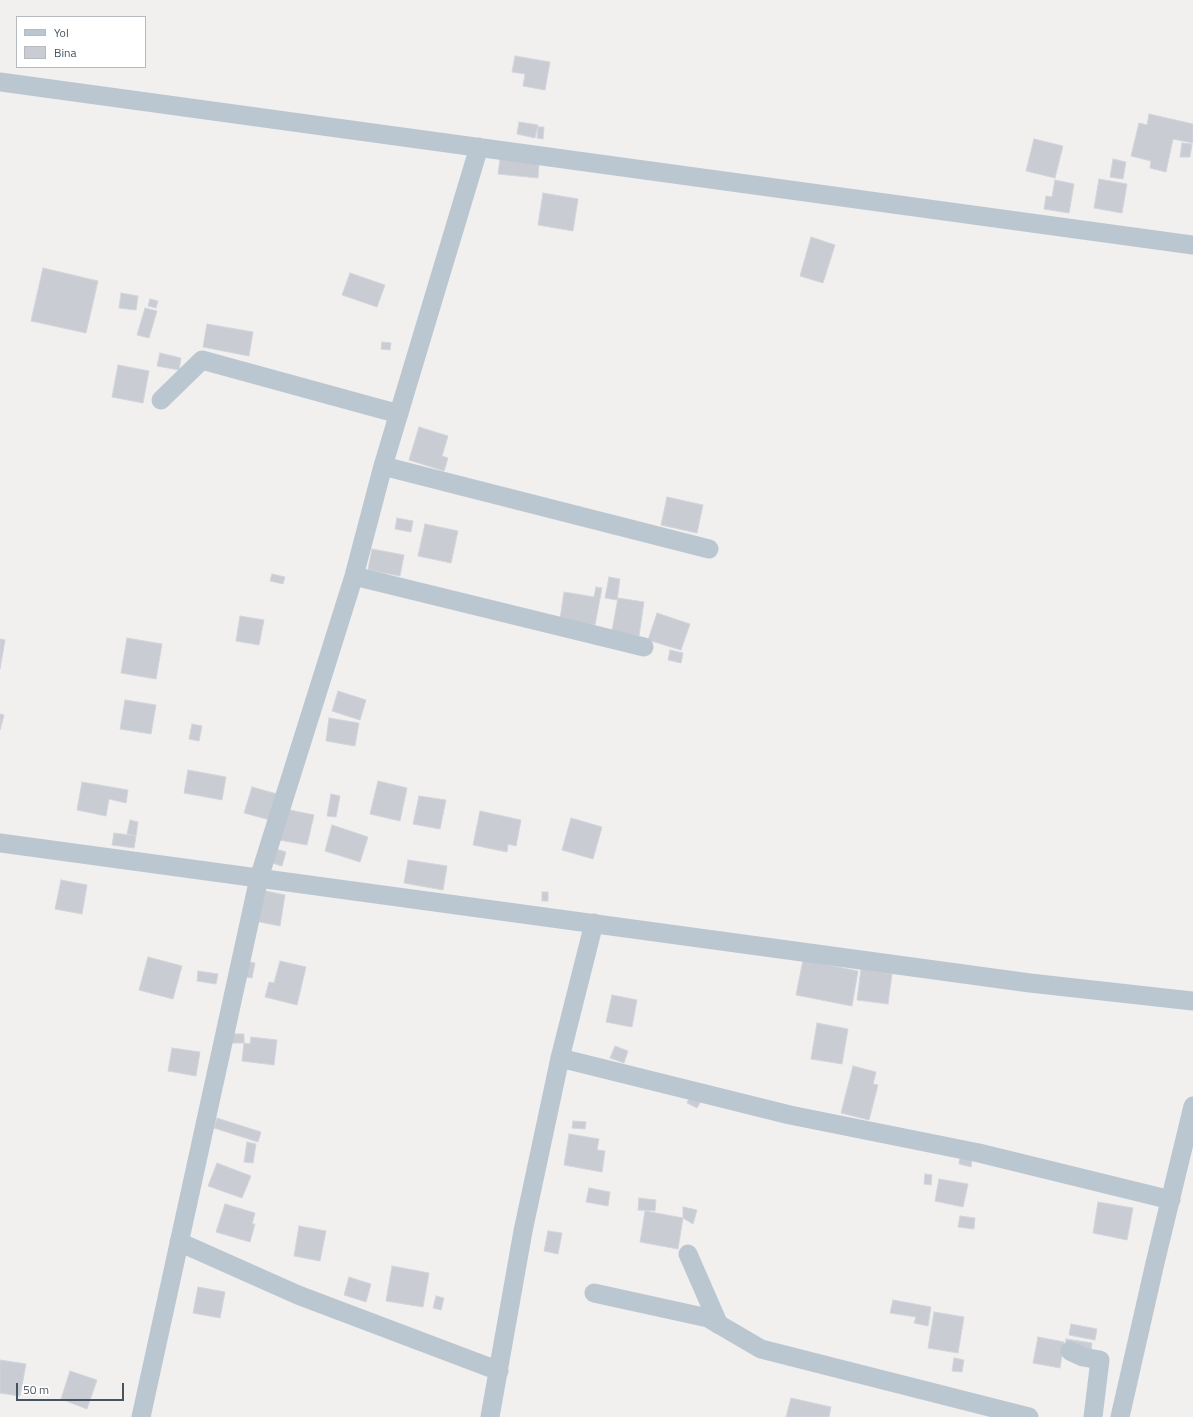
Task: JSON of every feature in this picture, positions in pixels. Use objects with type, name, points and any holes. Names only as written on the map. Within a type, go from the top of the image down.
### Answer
[{"type":"street","points":[[0,82],[1193,245]]},
{"type":"street","points":[[141,1417],[259,878],[354,576],[383,466],[479,147]]},
{"type":"street","points":[[161,400],[202,360],[399,414]]},
{"type":"street","points":[[383,466],[709,549]]},
{"type":"street","points":[[354,576],[644,647]]},
{"type":"street","points":[[0,843],[1022,982],[1193,1001]]},
{"type":"street","points":[[490,1417],[523,1230],[560,1058],[594,923]]},
{"type":"street","points":[[560,1058],[790,1115],[979,1153],[1171,1200]]},
{"type":"street","points":[[1120,1417],[1193,1106]]},
{"type":"street","points":[[179,1242],[298,1295],[498,1371]]},
{"type":"street","points":[[688,1254],[719,1325]]},
{"type":"street","points":[[594,1293],[708,1318],[761,1349],[1029,1417]]},
{"type":"street","points":[[1070,1351],[1083,1357],[1100,1360],[1093,1417]]},
{"type":"building","points":[[515,56],[550,62],[545,90],[523,86],[525,74],[512,72]]},
{"type":"building","points":[[1149,114],[1193,124],[1193,143],[1173,139],[1166,172],[1150,168],[1151,161],[1131,156],[1139,123],[1147,125]]},
{"type":"building","points":[[519,122],[538,125],[535,138],[517,134]]},
{"type":"building","points":[[538,127],[544,127],[543,139],[537,138]]},
{"type":"building","points":[[1034,139],[1063,146],[1055,178],[1026,171]]},
{"type":"building","points":[[1182,143],[1192,144],[1190,157],[1180,157]]},
{"type":"building","points":[[500,159],[539,163],[538,178],[498,174]]},
{"type":"building","points":[[1113,159],[1126,162],[1123,179],[1110,177]]},
{"type":"building","points":[[1099,179],[1127,184],[1122,213],[1094,208]]},
{"type":"building","points":[[1055,180],[1074,184],[1069,213],[1044,209],[1046,196],[1052,197]]},
{"type":"building","points":[[543,193],[578,199],[573,231],[538,225]]},
{"type":"building","points":[[811,237],[835,245],[823,283],[800,276]]},
{"type":"building","points":[[43,268],[98,281],[86,333],[31,321]]},
{"type":"building","points":[[350,273],[385,285],[377,307],[342,295]]},
{"type":"building","points":[[121,293],[138,296],[136,310],[119,308]]},
{"type":"building","points":[[150,299],[158,301],[156,308],[148,306]]},
{"type":"building","points":[[145,308],[157,311],[149,338],[137,335]]},
{"type":"building","points":[[207,324],[253,332],[249,356],[203,347]]},
{"type":"building","points":[[382,342],[391,343],[390,350],[381,349]]},
{"type":"building","points":[[160,353],[181,358],[179,370],[157,366]]},
{"type":"building","points":[[118,365],[149,371],[143,403],[112,397]]},
{"type":"building","points":[[419,427],[448,436],[442,456],[448,458],[444,471],[409,460]]},
{"type":"building","points":[[667,497],[703,505],[697,533],[661,525]]},
{"type":"building","points":[[397,518],[413,521],[411,532],[395,529]]},
{"type":"building","points":[[425,524],[458,531],[451,563],[418,556]]},
{"type":"building","points":[[372,549],[404,555],[400,576],[368,570]]},
{"type":"building","points":[[272,574],[285,577],[283,584],[270,581]]},
{"type":"building","points":[[609,577],[620,579],[617,600],[605,598]]},
{"type":"building","points":[[596,587],[602,588],[595,625],[560,619],[564,592],[594,597]]},
{"type":"building","points":[[618,598],[644,602],[639,636],[612,631]]},
{"type":"building","points":[[657,613],[690,624],[681,650],[648,640]]},
{"type":"building","points":[[240,616],[264,620],[259,645],[236,641]]},
{"type":"building","points":[[127,638],[162,644],[156,679],[121,673]]},
{"type":"building","points":[[0,639],[5,640],[0,669]]},
{"type":"building","points":[[670,650],[683,653],[681,663],[668,660]]},
{"type":"building","points":[[338,691],[366,700],[360,720],[332,711]]},
{"type":"building","points":[[125,700],[156,705],[151,734],[120,729]]},
{"type":"building","points":[[0,714],[4,715],[0,730]]},
{"type":"building","points":[[329,718],[359,723],[355,746],[326,741]]},
{"type":"building","points":[[192,724],[202,726],[199,741],[189,739]]},
{"type":"building","points":[[188,770],[226,777],[222,800],[184,793]]},
{"type":"building","points":[[378,781],[407,788],[400,821],[370,814]]},
{"type":"building","points":[[82,782],[128,790],[126,803],[109,799],[106,816],[77,810]]},
{"type":"building","points":[[252,787],[277,794],[270,820],[244,813]]},
{"type":"building","points":[[331,794],[340,796],[336,817],[327,816]]},
{"type":"building","points":[[419,796],[446,800],[440,829],[413,824]]},
{"type":"building","points":[[285,809],[314,815],[307,845],[279,840]]},
{"type":"building","points":[[480,811],[521,820],[516,846],[508,844],[507,852],[473,845]]},
{"type":"building","points":[[571,818],[602,827],[593,859],[562,850]]},
{"type":"building","points":[[130,820],[138,822],[136,836],[127,834]]},
{"type":"building","points":[[332,825],[368,837],[360,862],[325,851]]},
{"type":"building","points":[[114,833],[136,836],[134,848],[112,845]]},
{"type":"building","points":[[276,849],[286,852],[282,866],[272,863]]},
{"type":"building","points":[[408,860],[447,866],[443,890],[404,883]]},
{"type":"building","points":[[61,880],[87,885],[82,914],[55,909]]},
{"type":"building","points":[[261,890],[285,895],[280,926],[255,921]]},
{"type":"building","points":[[542,892],[548,892],[548,901],[542,901]]},
{"type":"building","points":[[148,957],[182,966],[173,999],[139,990]]},
{"type":"building","points":[[803,960],[858,971],[852,1006],[796,995]]},
{"type":"building","points":[[243,961],[255,963],[252,978],[240,976]]},
{"type":"building","points":[[280,961],[306,967],[297,1005],[265,997],[269,982],[274,983]]},
{"type":"building","points":[[861,969],[892,974],[888,1004],[857,1000]]},
{"type":"building","points":[[198,971],[218,974],[216,984],[197,981]]},
{"type":"building","points":[[612,995],[637,1000],[632,1027],[606,1022]]},
{"type":"building","points":[[817,1023],[848,1029],[842,1064],[811,1059]]},
{"type":"building","points":[[234,1034],[244,1034],[244,1043],[231,1043]]},
{"type":"building","points":[[251,1037],[277,1040],[274,1065],[242,1061],[244,1043],[250,1044]]},
{"type":"building","points":[[615,1046],[628,1051],[624,1063],[610,1058]]},
{"type":"building","points":[[172,1048],[200,1052],[196,1076],[168,1071]]},
{"type":"building","points":[[853,1066],[876,1072],[873,1084],[878,1085],[869,1120],[841,1113]]},
{"type":"building","points":[[691,1094],[702,1099],[697,1108],[687,1103]]},
{"type":"building","points":[[217,1118],[261,1132],[258,1142],[214,1128]]},
{"type":"building","points":[[573,1121],[586,1122],[585,1129],[572,1128]]},
{"type":"building","points":[[569,1134],[599,1139],[597,1150],[605,1151],[602,1172],[564,1165]]},
{"type":"building","points":[[247,1142],[256,1144],[253,1163],[244,1162]]},
{"type":"building","points":[[960,1157],[972,1160],[971,1167],[959,1164]]},
{"type":"building","points":[[217,1163],[251,1176],[242,1198],[208,1186]]},
{"type":"building","points":[[925,1174],[932,1175],[931,1185],[924,1184]]},
{"type":"building","points":[[939,1179],[968,1184],[963,1207],[935,1201]]},
{"type":"building","points":[[589,1188],[610,1192],[608,1206],[586,1202]]},
{"type":"building","points":[[639,1198],[656,1200],[655,1211],[638,1210]]},
{"type":"building","points":[[1098,1202],[1133,1208],[1127,1240],[1093,1233]]},
{"type":"building","points":[[225,1204],[255,1213],[252,1224],[255,1224],[250,1242],[216,1232]]},
{"type":"building","points":[[683,1207],[697,1210],[693,1224],[683,1218]]},
{"type":"building","points":[[645,1211],[683,1218],[678,1249],[640,1242]]},
{"type":"building","points":[[960,1216],[975,1218],[974,1229],[958,1227]]},
{"type":"building","points":[[299,1226],[326,1231],[320,1261],[294,1256]]},
{"type":"building","points":[[548,1231],[562,1233],[558,1254],[544,1251]]},
{"type":"building","points":[[392,1266],[429,1273],[423,1307],[386,1301]]},
{"type":"building","points":[[349,1277],[371,1284],[366,1302],[344,1295]]},
{"type":"building","points":[[198,1287],[225,1292],[220,1318],[193,1313]]},
{"type":"building","points":[[436,1296],[444,1298],[441,1310],[433,1308]]},
{"type":"building","points":[[893,1300],[931,1307],[928,1326],[914,1323],[916,1317],[890,1313]]},
{"type":"building","points":[[934,1312],[964,1317],[958,1353],[928,1348]]},
{"type":"building","points":[[1071,1324],[1097,1329],[1095,1340],[1069,1335]]},
{"type":"building","points":[[1038,1337],[1064,1342],[1060,1368],[1033,1363]]},
{"type":"building","points":[[1066,1339],[1092,1343],[1091,1352],[1065,1349]]},
{"type":"building","points":[[954,1358],[964,1360],[962,1372],[952,1371]]},
{"type":"building","points":[[0,1360],[26,1364],[20,1396],[0,1393]]},
{"type":"building","points":[[70,1371],[97,1380],[87,1409],[61,1399]]},
{"type":"building","points":[[791,1398],[831,1407],[829,1417],[786,1417]]}]
